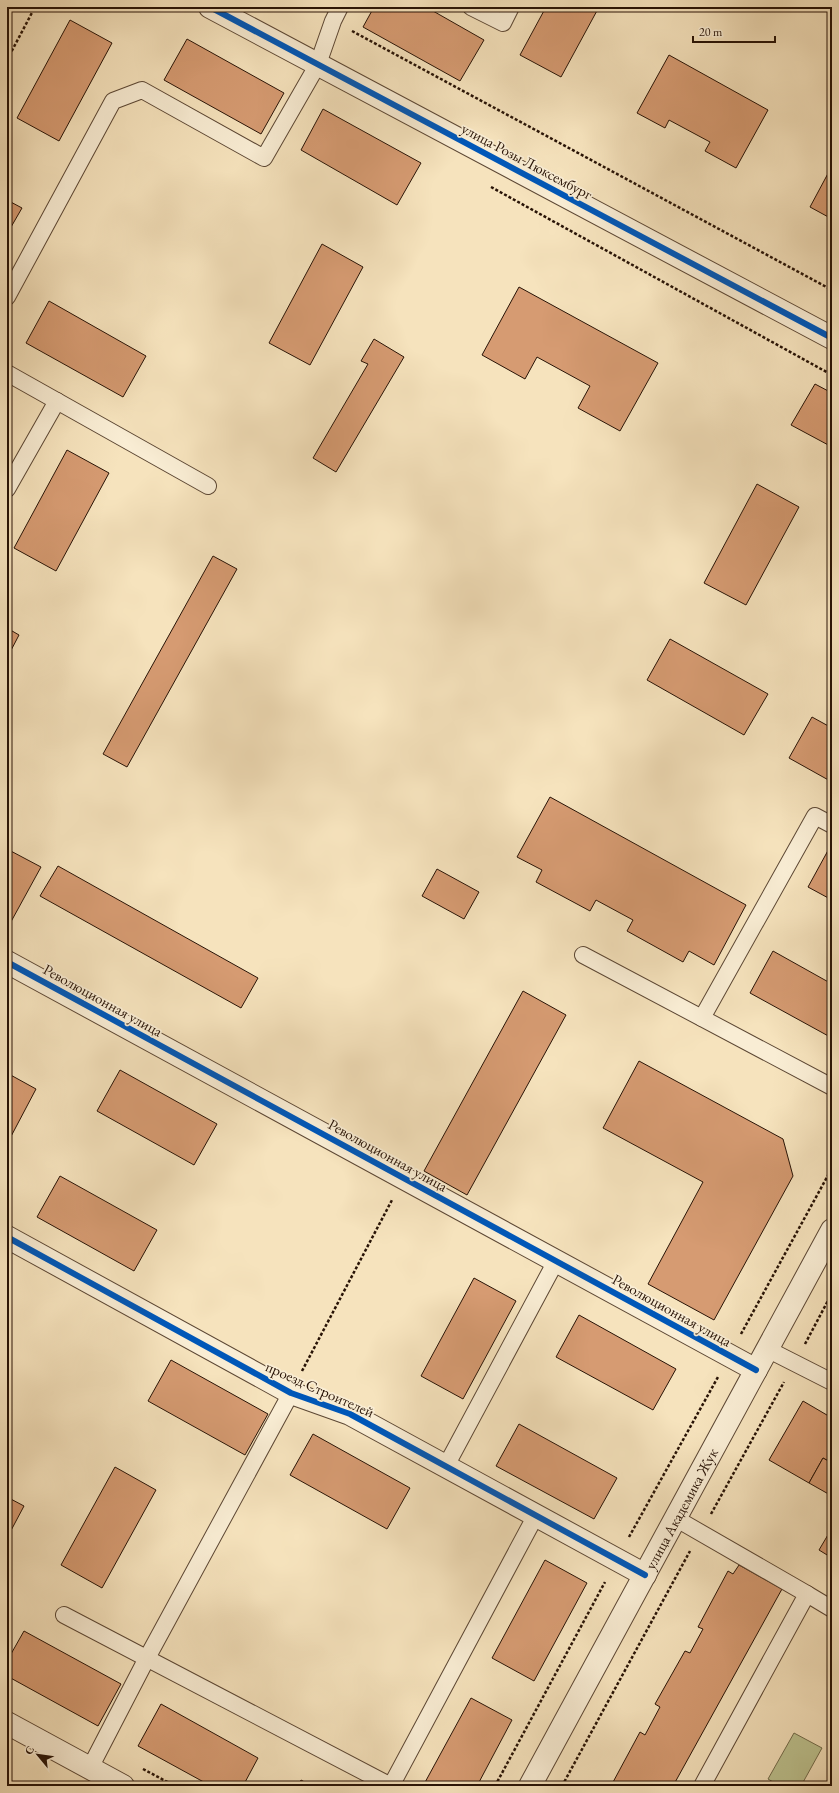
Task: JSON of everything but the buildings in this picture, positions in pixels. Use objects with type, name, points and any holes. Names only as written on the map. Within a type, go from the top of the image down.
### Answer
[{"type":"street","name":"улица Розы Люксембург","points":[[210,7],[832,338]]},
{"type":"street","name":"Революционная улица","points":[[7,962],[756,1370]]},
{"type":"street","name":"улица Академика Жук","points":[[530,1786],[832,1230]]},
{"type":"street","name":"проезд Строителей","points":[[7,1238],[291,1393],[350,1414],[644,1575]]},
{"type":"street","points":[[7,1723],[123,1786]]},
{"type":"lane","points":[[471,7],[503,23],[511,7]]},
{"type":"lane","points":[[7,297],[113,101],[142,90],[264,158],[318,64],[336,14]]},
{"type":"lane","points":[[7,373],[208,486]]},
{"type":"lane","points":[[7,489],[57,401]]},
{"type":"lane","points":[[702,1018],[814,816],[832,825]]},
{"type":"lane","points":[[583,955],[832,1088]]},
{"type":"lane","points":[[446,1466],[556,1261]]},
{"type":"lane","points":[[767,1349],[832,1382]]},
{"type":"lane","points":[[90,1768],[147,1658],[291,1393]]},
{"type":"lane","points":[[64,1615],[391,1786],[536,1515]]},
{"type":"lane","points":[[675,1518],[832,1609]]},
{"type":"lane","points":[[702,1786],[807,1594]]},
{"type":"path","points":[[7,60],[36,7]]},
{"type":"path","points":[[336,14],[832,290]]},
{"type":"path","points":[[485,185],[832,375]]},
{"type":"path","points":[[496,1786],[617,1560],[832,1168]]},
{"type":"path","points":[[291,1393],[404,1178]]},
{"type":"green space","points":[[794,1733],[822,1748],[801,1786],[780,1786],[768,1779]]},
{"type":"cycle path","points":[[210,7],[832,338]]},
{"type":"cycle path","points":[[7,962],[756,1370]]},
{"type":"cycle path","points":[[7,1237],[291,1393],[350,1414],[645,1575]]}]
